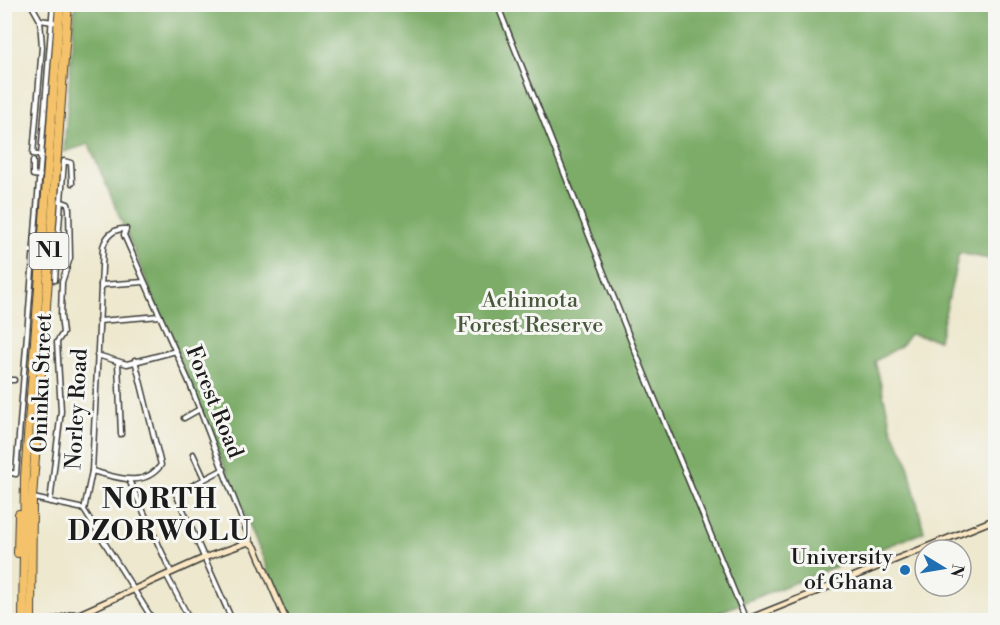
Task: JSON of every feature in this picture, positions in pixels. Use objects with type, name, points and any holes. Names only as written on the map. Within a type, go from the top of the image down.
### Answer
[{"type":"highway","name":"N1","points":[[23,597],[18,533],[20,499],[25,477],[55,23],[60,4]]},
{"type":"highway","name":"N1","points":[[31,621],[32,498],[51,280],[68,4]]},
{"type":"highway","points":[[17,621],[23,597]]},
{"type":"highway","points":[[23,597],[23,621]]},
{"type":"highway","points":[[31,610],[39,621]]},
{"type":"main road","points":[[746,621],[996,519]]},
{"type":"main road","points":[[55,621],[170,575],[204,558],[242,543],[252,543]]},
{"type":"main road","name":"Forest Road","points":[[252,543],[286,621]]},
{"type":"main road","points":[[66,621],[86,610]]},
{"type":"street","points":[[31,4],[40,20],[42,40],[33,154],[42,156]]},
{"type":"street","points":[[4,459],[8,472],[16,474],[33,240],[55,23],[52,4]]},
{"type":"street","points":[[497,4],[635,351],[746,621]]},
{"type":"street","points":[[40,20],[55,23]]},
{"type":"street","points":[[36,123],[44,123]]},
{"type":"street","points":[[33,161],[33,175],[40,176]]},
{"type":"street","points":[[51,280],[57,265],[64,161],[71,163],[72,183]]},
{"type":"street","points":[[60,201],[68,204],[71,244],[70,258],[62,282]]},
{"type":"street","name":"Forest Road","points":[[126,229],[124,235],[176,351],[252,543]]},
{"type":"street","name":"Norley Road","points":[[84,510],[92,471],[104,243],[115,231],[126,229]]},
{"type":"street","points":[[31,251],[60,252]]},
{"type":"street","name":"Oninku Street","points":[[50,502],[61,411],[57,339],[64,330],[61,316],[62,282],[51,280]]},
{"type":"street","points":[[101,285],[144,282]]},
{"type":"street","points":[[99,321],[160,316]]},
{"type":"street","points":[[97,355],[127,364],[135,360],[176,351]]},
{"type":"street","points":[[92,471],[129,480],[143,479],[161,465],[135,360]]},
{"type":"street","points":[[118,363],[121,434]]},
{"type":"street","points":[[4,380],[14,380]]},
{"type":"street","points":[[184,418],[200,409]]},
{"type":"street","points":[[193,454],[204,478]]},
{"type":"street","points":[[224,469],[176,495],[232,621]]},
{"type":"street","points":[[129,480],[190,621]]},
{"type":"street","points":[[32,498],[84,510],[153,621]]},
{"type":"green space","name":"Achimota Forest Reserve","points":[[75,5],[995,5],[995,260],[959,253],[939,340],[910,334],[901,346],[875,361],[892,430],[907,460],[924,532],[699,620],[289,620],[89,144],[64,152]]},
{"type":"place","name":"University of Ghana","points":[[905,570]]},
{"type":"district","name":"NORTH DZORWOLU","points":[[160,515]]}]
